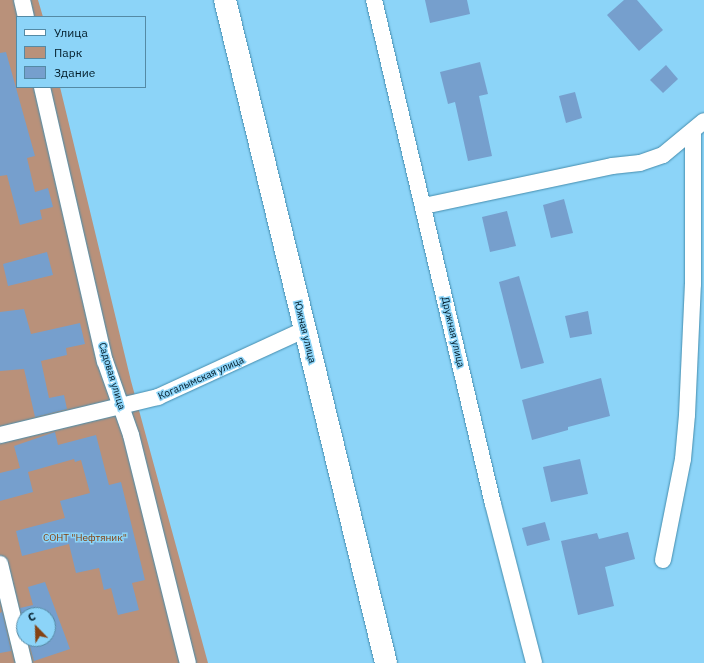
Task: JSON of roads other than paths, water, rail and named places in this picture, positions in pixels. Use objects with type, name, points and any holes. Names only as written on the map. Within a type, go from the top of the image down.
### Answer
[{"type":"street","points":[[22,0],[26,16]]},
{"type":"street","name":"Южная улица","points":[[225,0],[386,663]]},
{"type":"street","name":"Дружная улица","points":[[374,0],[424,206],[493,504],[534,663]]},
{"type":"street","name":"Садовая улица","points":[[42,88],[105,361],[131,435],[188,663]]},
{"type":"street","points":[[424,206],[604,168],[640,163],[663,155],[699,126]]},
{"type":"street","points":[[663,560],[683,458],[687,415],[699,126]]},
{"type":"street","name":"Когалымская улица","points":[[0,435],[121,408],[190,384],[304,330]]},
{"type":"street","points":[[0,564],[24,663]]},
{"type":"park label","name":"СОНТ \"Нефтяник\"","points":[[85,538]]}]
